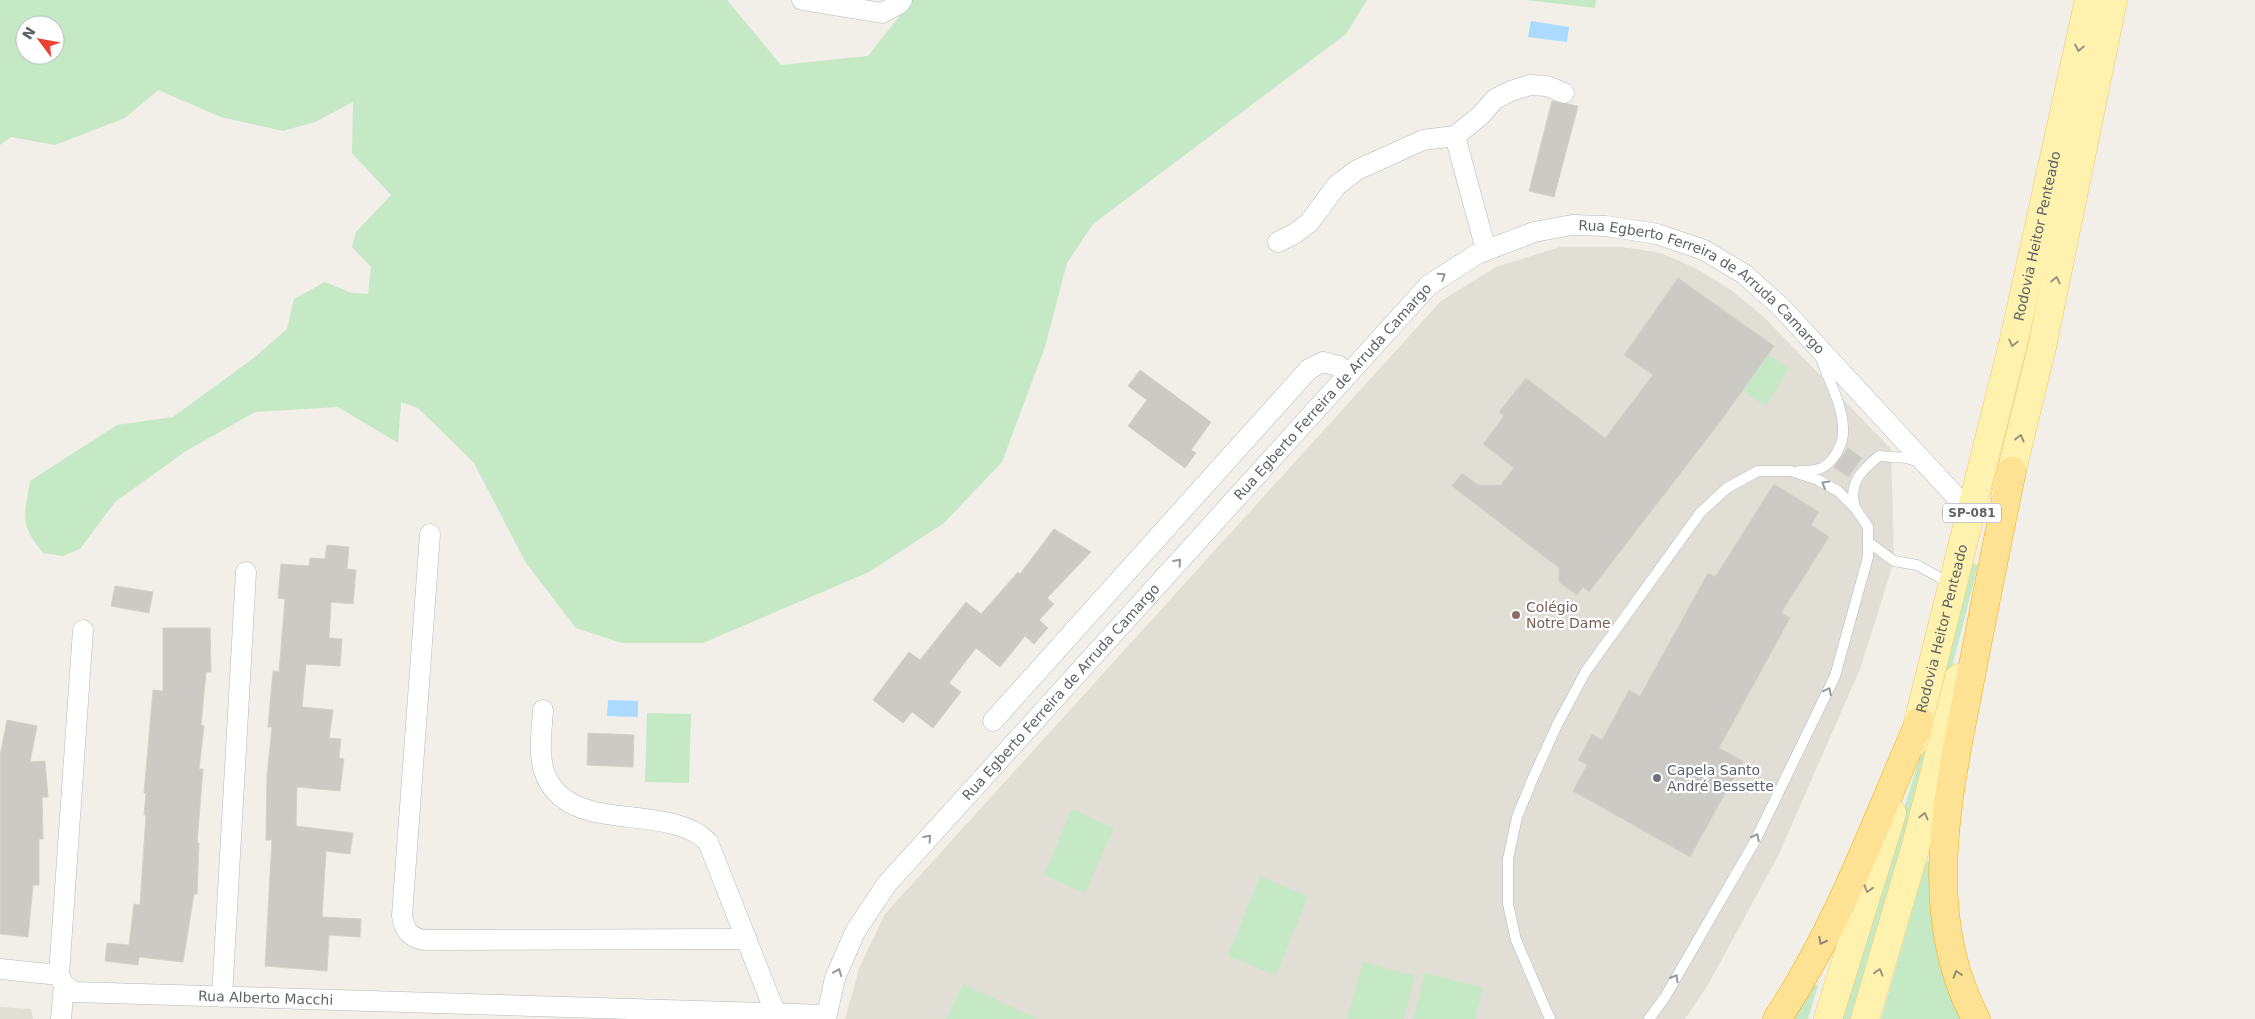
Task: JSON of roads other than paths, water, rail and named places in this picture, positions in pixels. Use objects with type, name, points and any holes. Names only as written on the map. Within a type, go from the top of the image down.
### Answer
[{"type":"highway","points":[[1976,1019],[1955,971],[1942,894],[1943,855],[1948,802],[1956,755],[2012,471]]},
{"type":"highway","points":[[1777,1019],[1797,989],[1837,912],[1920,721]]},
{"type":"main road","name":"Rodovia Heitor Penteado","points":[[1828,1019],[1920,721],[2014,340],[2089,0]]},
{"type":"main road","name":"Rodovia Heitor Penteado","points":[[1865,1019],[1915,849],[2012,471],[2042,347],[2113,0]]},
{"type":"street","points":[[802,0],[882,13],[899,4],[902,0]]},
{"type":"street","points":[[1278,242],[1294,234],[1309,223],[1337,185],[1357,170],[1423,140],[1455,136],[1480,116],[1495,99],[1511,91],[1530,85],[1547,86],[1564,93]]},
{"type":"street","points":[[1455,136],[1486,250]]},
{"type":"street","name":"Rua Egberto Ferreira de Arruda Camargo","points":[[826,1017],[835,978],[854,932],[886,885],[1429,285],[1486,250],[1534,232],[1572,225],[1606,226],[1657,234],[1704,250],[1744,274],[1781,307],[1928,464],[1972,514]]},
{"type":"street","points":[[994,721],[1309,369],[1323,362],[1339,366],[1349,374]]},
{"type":"street","points":[[430,534],[402,916],[404,928],[412,937],[424,940],[747,939]]},
{"type":"street","points":[[222,997],[246,572]]},
{"type":"street","points":[[61,1019],[61,980],[83,630]]},
{"type":"street","points":[[543,710],[541,758],[544,772],[560,795],[584,809],[679,825],[700,834],[708,842],[714,853],[775,1012]]},
{"type":"street","name":"Rua Alberto Macchi","points":[[0,969],[61,980],[74,992],[718,1015],[775,1012],[826,1017]]},
{"type":"lane","points":[[1550,1019],[1516,940],[1508,904],[1508,859],[1517,817],[1532,778],[1557,725],[1586,672],[1700,513],[1727,488],[1758,471],[1816,470],[1830,462],[1841,446],[1843,428],[1838,407],[1816,345]]},
{"type":"lane","points":[[1856,509],[1852,496],[1855,481],[1866,467],[1879,456],[1907,458],[1928,464]]},
{"type":"lane","points":[[1648,1019],[1665,997],[1755,841],[1836,676],[1868,557],[1868,527],[1856,509],[1838,491],[1818,480],[1791,471]]},
{"type":"lane","points":[[1868,542],[1894,560],[1918,565],[1954,586]]},
{"type":"water","points":[[1531,21],[1569,27],[1567,42],[1528,37]]},
{"type":"water","points":[[608,700],[638,701],[638,717],[607,716]]},
{"type":"place","name":"Colégio Notre Dame","points":[[1516,615]]},
{"type":"place","name":"Capela Santo André Bessette","points":[[1657,778]]}]
